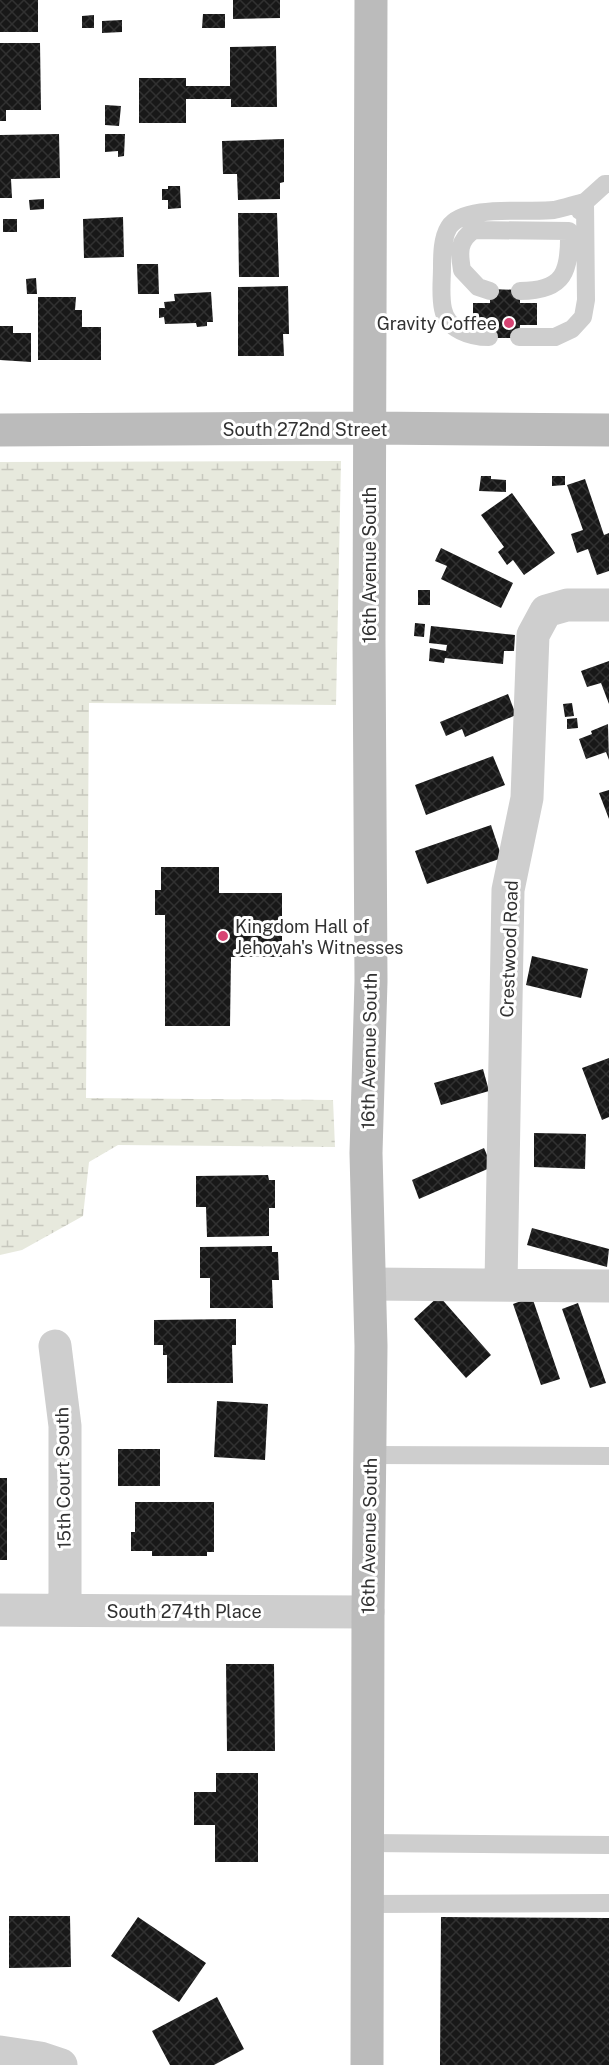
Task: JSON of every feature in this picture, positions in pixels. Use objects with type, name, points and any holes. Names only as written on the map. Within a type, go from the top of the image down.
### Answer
[{"type":"main road","name":"16th Avenue South","points":[[367,2065],[370,1284],[366,1153],[371,981],[369,428],[371,0]]},
{"type":"main road","name":"South 272nd Street","points":[[0,430],[369,428],[609,430]]},
{"type":"street","name":"Crestwood Road","points":[[501,1284],[508,890],[527,798],[533,635],[546,611],[567,605],[609,605]]},
{"type":"street","points":[[370,1284],[609,1287]]},
{"type":"street","name":"15th Court South","points":[[55,1346],[65,1426],[65,1610]]},
{"type":"street","name":"South 274th Place","points":[[0,1610],[368,1612]]},
{"type":"street","points":[[0,2052],[40,2058],[61,2065]]},
{"type":"lane","points":[[520,291],[537,291],[551,286],[563,275],[568,262],[569,231],[585,202],[605,184],[609,184]]},
{"type":"lane","points":[[489,337],[477,337],[463,333],[450,323],[443,310],[442,248],[449,226],[462,216],[479,211],[556,210],[585,202]]},
{"type":"lane","points":[[519,337],[555,337],[572,330],[583,317],[586,300],[585,202]]},
{"type":"lane","points":[[490,291],[478,287],[462,270],[461,246],[465,235],[474,230],[569,231]]},
{"type":"lane","points":[[369,1455],[609,1456]]},
{"type":"lane","points":[[368,1843],[609,1845]]},
{"type":"lane","points":[[368,1904],[609,1903]]},
{"type":"green space","points":[[341,461],[336,705],[89,703],[86,1098],[333,1100],[335,1147],[118,1145],[89,1162],[83,1216],[22,1250],[0,1255],[0,462]]},
{"type":"building","points":[[0,0],[38,0],[38,32],[0,32]]},
{"type":"building","points":[[233,0],[280,0],[280,18],[233,19]]},
{"type":"building","points":[[203,14],[225,14],[225,28],[202,28]]},
{"type":"building","points":[[94,15],[94,28],[82,28],[82,16]]},
{"type":"building","points":[[122,20],[122,32],[102,33],[102,21]]},
{"type":"building","points":[[0,43],[40,43],[41,110],[6,110],[6,121],[0,121]]},
{"type":"building","points":[[276,46],[277,107],[231,107],[231,99],[186,99],[186,123],[139,123],[139,78],[186,78],[186,86],[230,86],[230,47]]},
{"type":"building","points":[[105,105],[121,106],[119,126],[105,125]]},
{"type":"building","points":[[59,134],[60,178],[11,179],[12,198],[0,198],[0,135]]},
{"type":"building","points":[[105,134],[125,134],[124,156],[118,157],[118,151],[105,152]]},
{"type":"building","points":[[284,139],[284,182],[280,183],[280,199],[238,200],[237,174],[223,174],[222,141]]},
{"type":"building","points":[[168,186],[180,186],[181,208],[168,209],[168,200],[162,200],[162,189],[168,189]]},
{"type":"building","points":[[44,199],[44,209],[30,210],[29,200]]},
{"type":"building","points":[[238,213],[277,213],[279,277],[239,277]]},
{"type":"building","points":[[123,217],[124,257],[84,258],[83,219]]},
{"type":"building","points":[[3,219],[17,219],[17,232],[3,232]]},
{"type":"building","points":[[137,264],[158,264],[159,294],[138,294]]},
{"type":"building","points":[[36,278],[37,294],[27,294],[26,279]]},
{"type":"building","points":[[288,286],[289,334],[283,334],[284,356],[238,356],[238,287]]},
{"type":"building","points":[[490,289],[520,290],[520,303],[537,303],[537,325],[520,325],[519,338],[489,338],[489,325],[473,325],[473,303],[490,303]]},
{"type":"building","points":[[211,292],[213,322],[207,322],[207,326],[197,327],[196,323],[165,324],[164,317],[159,318],[159,308],[165,308],[164,302],[175,301],[174,294]]},
{"type":"building","points":[[38,297],[76,297],[75,310],[82,310],[82,327],[101,327],[101,360],[38,360]]},
{"type":"building","points":[[0,326],[13,326],[13,333],[31,333],[31,362],[0,360]]},
{"type":"building","points":[[481,476],[506,480],[506,492],[479,491]]},
{"type":"building","points":[[552,476],[565,476],[565,485],[552,486]]},
{"type":"building","points":[[585,479],[604,535],[609,533],[609,571],[597,575],[588,549],[577,553],[571,534],[583,530],[567,485]]},
{"type":"building","points":[[512,493],[555,553],[524,575],[513,560],[507,565],[498,552],[504,547],[481,515]]},
{"type":"building","points":[[441,548],[513,583],[501,608],[441,579],[447,566],[435,561]]},
{"type":"building","points":[[418,590],[430,590],[430,605],[418,605]]},
{"type":"building","points":[[415,623],[425,624],[424,637],[414,636]]},
{"type":"building","points":[[431,626],[515,635],[514,651],[504,651],[503,664],[445,658],[444,663],[429,661],[430,648],[446,651],[447,645],[429,643]]},
{"type":"building","points":[[609,661],[609,704],[601,683],[587,687],[581,671]]},
{"type":"building","points":[[508,694],[516,715],[465,737],[462,729],[446,736],[440,722]]},
{"type":"building","points":[[572,703],[574,716],[565,717],[563,704]]},
{"type":"building","points":[[577,718],[578,728],[567,729],[567,719]]},
{"type":"building","points":[[608,724],[609,760],[606,752],[586,759],[579,739]]},
{"type":"building","points":[[493,756],[505,785],[426,815],[415,785]]},
{"type":"building","points":[[609,790],[609,819],[599,793]]},
{"type":"building","points":[[491,825],[502,858],[427,884],[415,851]]},
{"type":"building","name":"Kingdom Hall of Jehovah's Witnesses","points":[[161,867],[219,867],[219,893],[282,893],[282,957],[231,957],[230,1026],[165,1026],[165,915],[155,915],[155,890],[161,890]]},
{"type":"building","points":[[532,956],[588,969],[581,998],[526,985]]},
{"type":"building","points":[[609,1058],[609,1117],[602,1120],[582,1068]]},
{"type":"building","points":[[483,1069],[489,1091],[441,1105],[434,1083]]},
{"type":"building","points":[[534,1133],[586,1134],[585,1169],[534,1167]]},
{"type":"building","points":[[484,1148],[492,1167],[419,1199],[412,1180]]},
{"type":"building","points":[[268,1175],[269,1180],[275,1180],[275,1208],[269,1208],[269,1236],[207,1237],[206,1207],[196,1207],[196,1176]]},
{"type":"building","points":[[532,1228],[609,1249],[607,1267],[527,1245]]},
{"type":"building","points":[[272,1246],[272,1252],[278,1252],[279,1280],[272,1280],[273,1308],[210,1308],[210,1278],[200,1278],[200,1247]]},
{"type":"building","points":[[439,1296],[491,1355],[466,1378],[414,1319]]},
{"type":"building","points":[[532,1297],[560,1379],[541,1385],[513,1304]]},
{"type":"building","points":[[578,1303],[606,1383],[590,1388],[562,1309]]},
{"type":"building","points":[[236,1319],[236,1345],[232,1345],[233,1383],[167,1383],[167,1355],[163,1355],[163,1345],[154,1345],[154,1320]]},
{"type":"building","points":[[217,1401],[268,1404],[265,1460],[214,1457]]},
{"type":"building","points":[[118,1449],[160,1449],[160,1486],[118,1486]]},
{"type":"building","points":[[0,1478],[7,1478],[7,1560],[0,1560]]},
{"type":"building","points":[[135,1502],[214,1502],[214,1552],[207,1552],[207,1556],[152,1556],[152,1551],[131,1551],[131,1532],[135,1532]]},
{"type":"building","points":[[226,1664],[274,1664],[275,1751],[227,1751]]},
{"type":"building","points":[[216,1773],[258,1773],[258,1862],[215,1862],[215,1825],[194,1825],[194,1792],[216,1792]]},
{"type":"building","points":[[9,1916],[70,1916],[71,1967],[9,1968]]},
{"type":"building","points":[[138,1917],[206,1963],[179,2002],[111,1956]]},
{"type":"building","points":[[441,1917],[609,1918],[609,2065],[440,2065]]},
{"type":"building","points":[[217,1997],[244,2049],[214,2065],[170,2065],[152,2031]]},
{"type":"place","name":"Gravity Coffee","points":[[509,323]]},
{"type":"place","name":"Kingdom Hall of Jehovah's Witnesses","points":[[223,936]]}]
